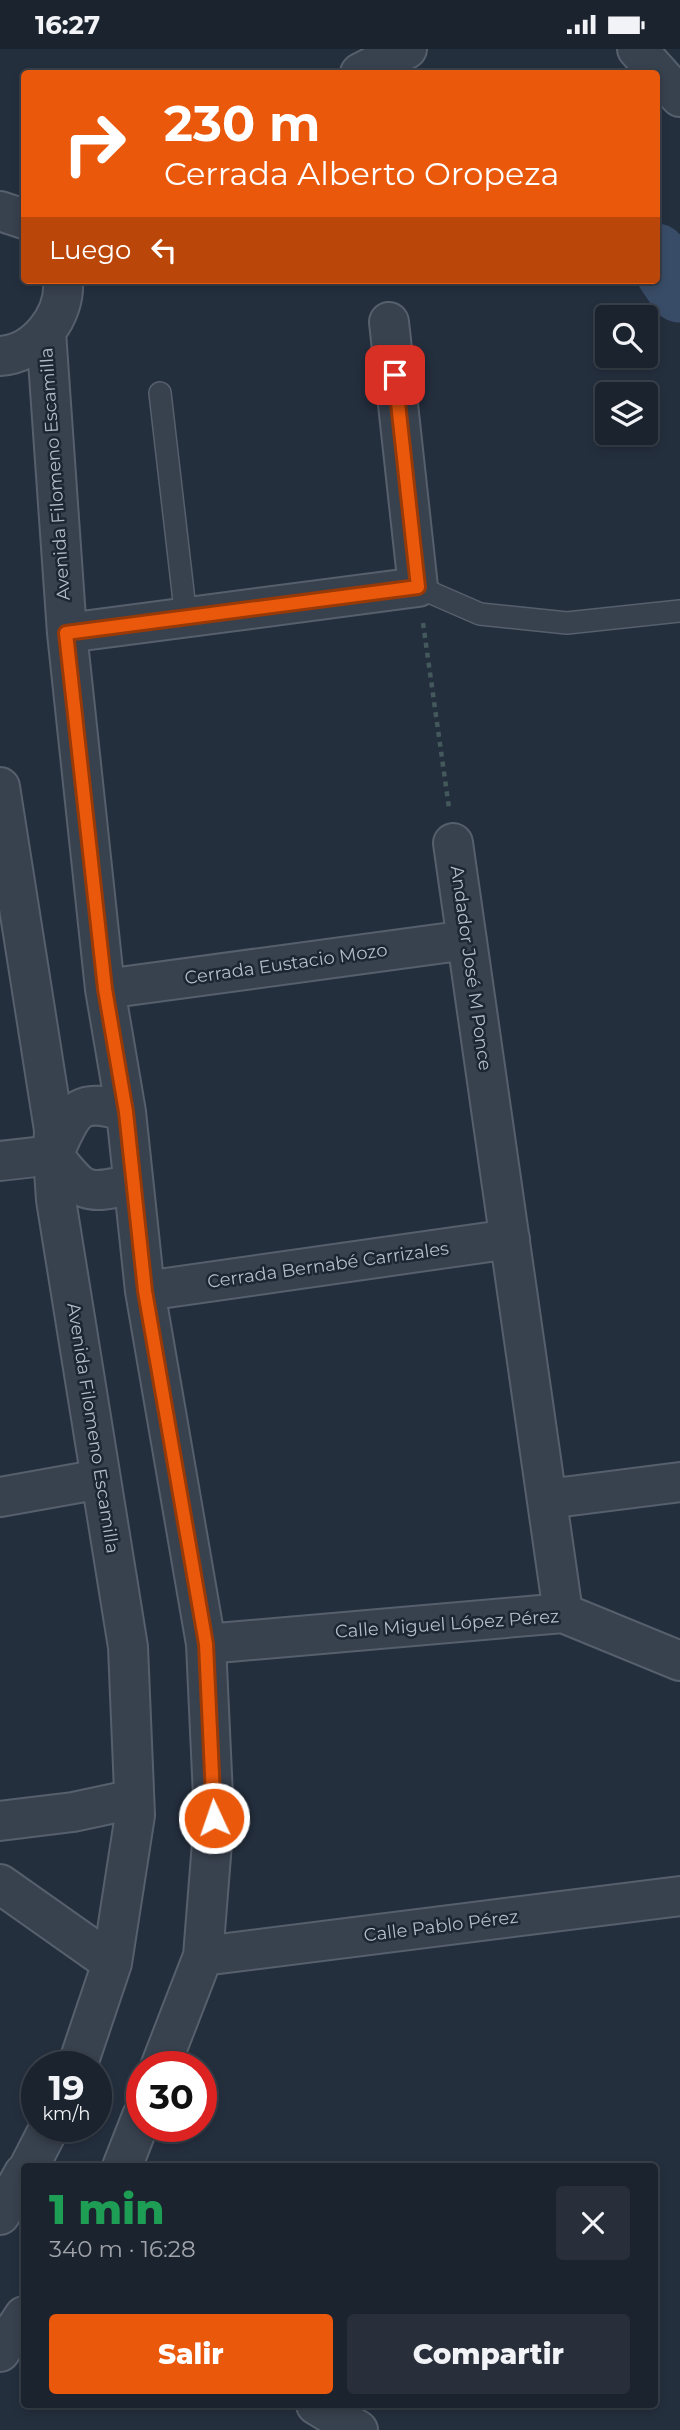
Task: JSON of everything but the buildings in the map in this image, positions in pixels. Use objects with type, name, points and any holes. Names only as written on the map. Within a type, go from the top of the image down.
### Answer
[{"type":"street","points":[[366,70],[407,49]]},
{"type":"street","points":[[636,49],[655,70]]},
{"type":"street","points":[[660,75],[680,97]]},
{"type":"street","points":[[0,355],[30,345],[46,332],[59,311],[67,284]]},
{"type":"street","points":[[66,633],[418,587],[389,322]]},
{"type":"street","name":"Avenida Filomeno Escamilla","points":[[46,332],[66,633],[105,989],[126,1112],[145,1291],[206,1644],[214,1818],[203,1956],[166,2051]]},
{"type":"street","name":"Avenida Filomeno Escamilla","points":[[0,787],[2,824],[54,1130],[56,1200],[128,1647],[135,1815],[113,1963],[83,2051]]},
{"type":"street","name":"Andador José M Ponce","points":[[453,843],[563,1613]]},
{"type":"street","name":"Cerrada Eustacio Mozo","points":[[105,989],[467,940]]},
{"type":"street","points":[[53,1155],[72,1116],[79,1108],[103,1105],[126,1112]]},
{"type":"street","points":[[0,1161],[53,1155]]},
{"type":"street","points":[[53,1155],[72,1179],[85,1190],[101,1191],[134,1184]]},
{"type":"street","name":"Cerrada Bernabé Carrizales","points":[[145,1291],[510,1239]]},
{"type":"street","points":[[0,1497],[101,1479]]},
{"type":"street","points":[[547,1499],[680,1482]]},
{"type":"street","name":"Calle Miguel López Pérez","points":[[206,1644],[563,1613],[680,1661]]},
{"type":"street","points":[[0,1821],[73,1812],[134,1799]]},
{"type":"street","points":[[0,1884],[113,1963]]},
{"type":"street","name":"Calle Pablo Pérez","points":[[203,1956],[680,1896]]},
{"type":"street","points":[[31,2163],[42,2142]]},
{"type":"street","points":[[124,2163],[132,2142]]},
{"type":"street","points":[[0,2215],[21,2178]]},
{"type":"street","points":[[0,2352],[21,2320]]},
{"type":"street","points":[[321,2408],[358,2430]]},
{"type":"lane","points":[[160,393],[186,618]]},
{"type":"lane","points":[[418,587],[480,614],[567,623],[680,611]]},
{"type":"path","name":"Andador José M Ponce","points":[[418,587],[453,843]]},
{"type":"waterway","points":[[660,261],[680,291]]},
{"type":"route","points":[[214,1818],[206,1644],[145,1291],[126,1112],[105,989],[66,633],[418,587],[395,375]]}]
